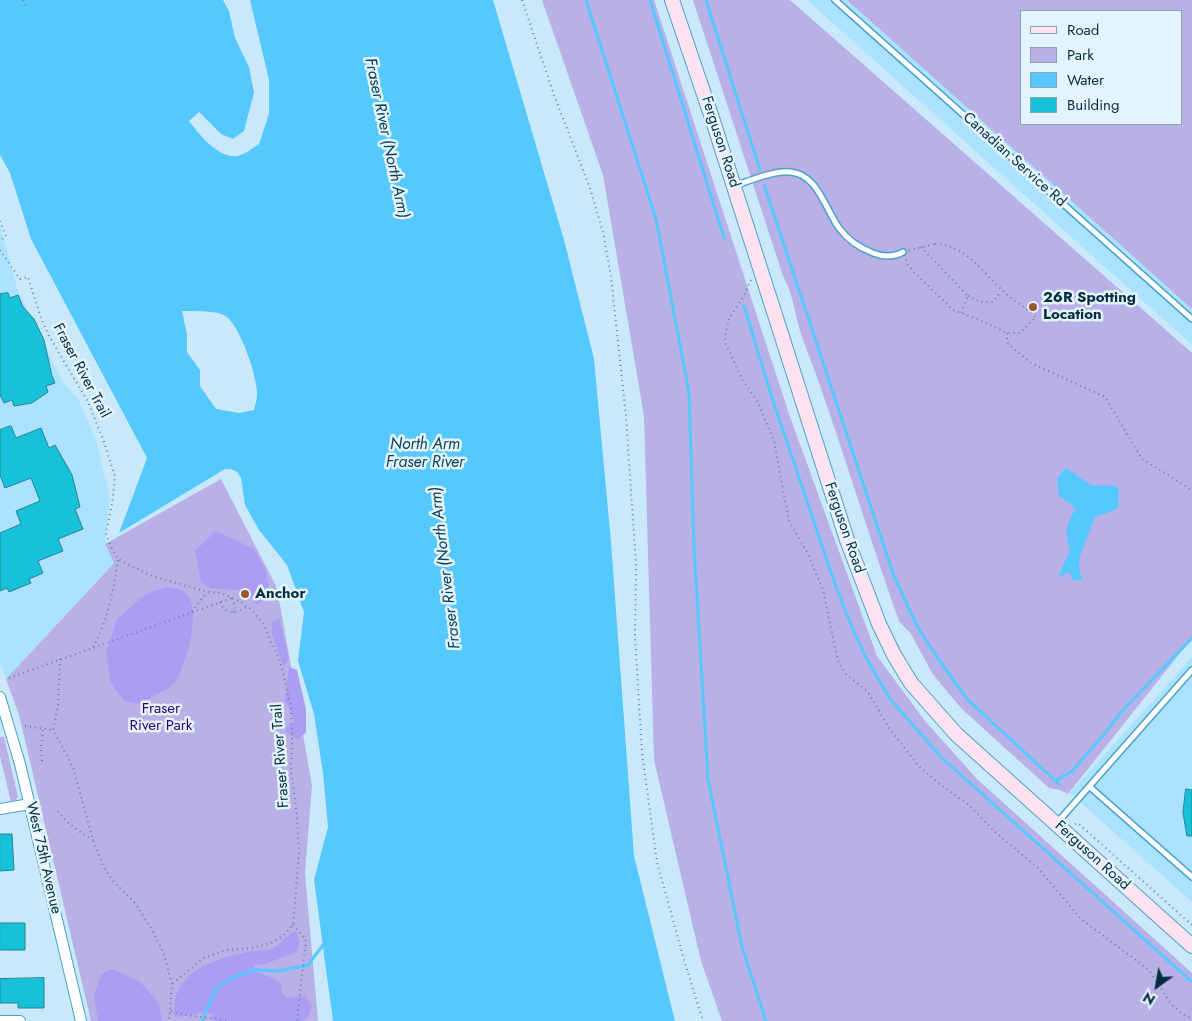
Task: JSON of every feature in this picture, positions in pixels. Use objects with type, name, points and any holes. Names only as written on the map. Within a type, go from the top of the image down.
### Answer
[{"type":"street","name":"Ferguson Road","points":[[672,0],[734,186],[846,540],[879,624],[894,655],[911,683],[956,734],[1192,946]]},
{"type":"street","name":"West 75th Avenue","points":[[0,697],[2,711],[30,804],[81,1021]]},
{"type":"street","points":[[0,808],[30,804]]},
{"type":"street","points":[[0,1021],[20,1021]]},
{"type":"lane","name":"Canadian Service Rd","points":[[835,0],[1192,319]]},
{"type":"lane","points":[[734,186],[780,172],[798,174],[815,185],[840,230],[855,243],[876,254],[887,256],[903,252]]},
{"type":"lane","points":[[1056,824],[1192,670]]},
{"type":"lane","points":[[1090,786],[1192,877]]},
{"type":"path","points":[[23,0],[26,8]]},
{"type":"path","points":[[522,0],[554,95],[590,188],[602,232],[611,278],[626,416],[636,555],[635,637],[642,753],[657,862],[703,1021]]},
{"type":"path","points":[[0,222],[6,236],[0,241]]},
{"type":"path","points":[[940,245],[957,249],[969,257],[1002,290],[1036,317],[1020,333],[1007,333],[986,322],[952,310],[908,265],[903,252],[921,247],[940,245]]},
{"type":"path","points":[[921,247],[968,296],[980,302],[993,302],[1002,290]]},
{"type":"path","name":"Fraser River Trail","points":[[1,253],[20,279],[28,277],[40,318],[88,402],[103,439],[115,477],[106,533],[118,559],[152,576],[207,592],[221,593],[247,606],[263,624],[280,661],[291,708],[291,770],[297,814],[299,854],[293,925]]},
{"type":"path","points":[[961,313],[968,296]]},
{"type":"path","points":[[1007,333],[1007,342],[1031,363],[1105,397],[1142,459],[1192,490]]},
{"type":"path","points":[[93,647],[104,627],[114,589],[118,559]]},
{"type":"path","points":[[191,612],[207,592]]},
{"type":"path","points":[[9,678],[232,598],[236,610],[232,612]]},
{"type":"path","points":[[220,602],[225,610],[232,612],[238,612],[247,606]]},
{"type":"path","points":[[60,659],[58,706],[53,730],[73,767],[93,840],[103,866],[112,880],[135,903],[151,928],[164,954],[172,984],[170,1021]]},
{"type":"path","points":[[25,726],[53,730]]},
{"type":"path","points":[[42,761],[40,749],[43,729]]},
{"type":"path","points":[[58,811],[74,828],[93,840]]},
{"type":"path","points":[[1075,824],[1078,823],[1192,925]]},
{"type":"path","points":[[172,984],[204,958],[226,950],[252,948],[271,943],[284,936],[293,925],[306,939],[297,1021]]},
{"type":"path","points":[[170,1011],[227,1021]]},
{"type":"shaded area","points":[[807,0],[1192,0],[1192,345]]},
{"type":"shaded area","points":[[0,225],[17,288],[62,381],[78,399],[96,440],[110,498],[105,544],[114,562],[6,679],[0,665]]},
{"type":"shaded area","points":[[216,531],[254,549],[266,571],[270,595],[257,605],[247,591],[210,588],[201,582],[195,551]]},
{"type":"shaded area","points":[[166,587],[181,590],[188,596],[192,606],[192,634],[184,662],[175,682],[168,688],[139,704],[124,701],[111,683],[106,653],[117,619],[146,594]]},
{"type":"shaded area","points":[[279,618],[289,659],[284,667],[272,635],[272,623]]},
{"type":"shaded area","points":[[1192,657],[1192,902],[1070,793]]},
{"type":"shaded area","points":[[289,667],[297,670],[306,709],[306,733],[297,739],[286,732],[286,727],[294,723],[293,716],[285,701]]},
{"type":"shaded area","points":[[295,931],[299,941],[296,952],[263,965],[256,964],[251,970],[273,978],[282,984],[281,992],[287,998],[305,996],[312,1005],[308,1017],[303,1021],[212,1021],[212,1014],[207,1013],[175,1016],[175,1001],[179,989],[186,979],[196,971],[208,964],[234,955],[271,949]]},
{"type":"shaded area","points":[[112,969],[139,981],[159,1003],[162,1021],[98,1021],[94,996],[101,974]]},
{"type":"green space","points":[[542,0],[654,0],[789,414],[877,656],[925,721],[977,779],[1192,973],[1192,1021],[722,1021],[701,961],[654,760],[644,416],[603,175]]},
{"type":"green space","points":[[693,0],[790,0],[1192,353],[1192,638],[1068,794],[1049,788],[962,709],[932,673],[910,632],[899,621],[828,407],[802,337],[790,291],[783,276]]},
{"type":"green space","points":[[847,0],[1192,0],[1192,309]]},
{"type":"green space","name":"Fraser River Park","points":[[221,479],[277,588],[312,785],[305,873],[318,1021],[91,1021],[19,715],[6,679],[114,563],[105,544]]},
{"type":"green space","points":[[0,737],[4,737],[18,797],[14,802],[11,802],[0,756]]},
{"type":"water","name":"North Arm Fraser River","points":[[0,0],[223,0],[229,11],[235,38],[249,67],[254,93],[244,131],[233,139],[221,134],[199,112],[189,121],[216,150],[223,154],[238,156],[259,144],[269,114],[269,80],[250,0],[493,0],[564,240],[594,359],[611,542],[634,856],[675,1021],[333,1021],[314,880],[328,827],[323,773],[314,714],[298,661],[304,612],[287,565],[259,530],[245,505],[241,478],[237,472],[231,469],[225,469],[119,533],[147,458],[31,239],[10,173],[0,155]],"holes":[[[182,311],[218,313],[227,317],[232,323],[247,352],[254,374],[257,393],[254,410],[239,413],[216,409],[200,386],[200,370],[187,352],[187,335]]]},
{"type":"water","points":[[1066,468],[1091,485],[1116,486],[1119,490],[1118,508],[1095,517],[1080,556],[1079,567],[1082,581],[1072,580],[1070,573],[1065,572],[1064,577],[1059,575],[1070,550],[1067,530],[1075,510],[1071,504],[1059,496],[1057,478]]},
{"type":"building","points":[[8,293],[10,298],[18,295],[23,307],[34,319],[44,340],[55,383],[46,386],[48,392],[32,403],[14,406],[12,400],[4,403],[0,395],[0,294]]},
{"type":"building","points":[[11,426],[16,438],[41,428],[49,448],[55,445],[72,475],[80,507],[75,509],[83,529],[58,539],[63,551],[38,561],[43,573],[29,579],[31,583],[9,592],[7,588],[0,591],[0,533],[21,524],[16,511],[40,501],[31,478],[5,488],[0,475],[0,430]]},
{"type":"building","points":[[1186,789],[1192,790],[1192,836],[1187,836],[1183,813]]},
{"type":"building","points":[[0,834],[12,834],[14,870],[0,871]]},
{"type":"building","points":[[0,923],[25,923],[25,950],[0,950]]},
{"type":"building","points":[[44,978],[44,1008],[18,1008],[18,1003],[0,1003],[0,979]]},
{"type":"waterway","points":[[586,0],[656,219],[689,392],[694,546],[708,779],[742,947],[766,1021]]},
{"type":"waterway","points":[[650,0],[724,238]]},
{"type":"waterway","points":[[706,0],[760,170]]},
{"type":"waterway","points":[[764,185],[894,576],[918,628],[968,700],[1059,784]]},
{"type":"waterway","points":[[744,306],[772,398],[836,587],[866,658],[890,699],[942,758],[1192,982]]},
{"type":"waterway","points":[[1055,781],[1072,771],[1122,711],[1192,638]]},
{"type":"waterway","points":[[202,1021],[216,988],[236,976],[255,970],[279,971],[308,965],[323,945]]},
{"type":"place","name":"26R Spotting Location","points":[[1033,307]]},
{"type":"place","name":"Anchor","points":[[245,594]]},
{"type":"water label","name":"Fraser River (North Arm)","points":[[386,138]]},
{"type":"water label","name":"Fraser River (North Arm)","points":[[446,568]]}]
